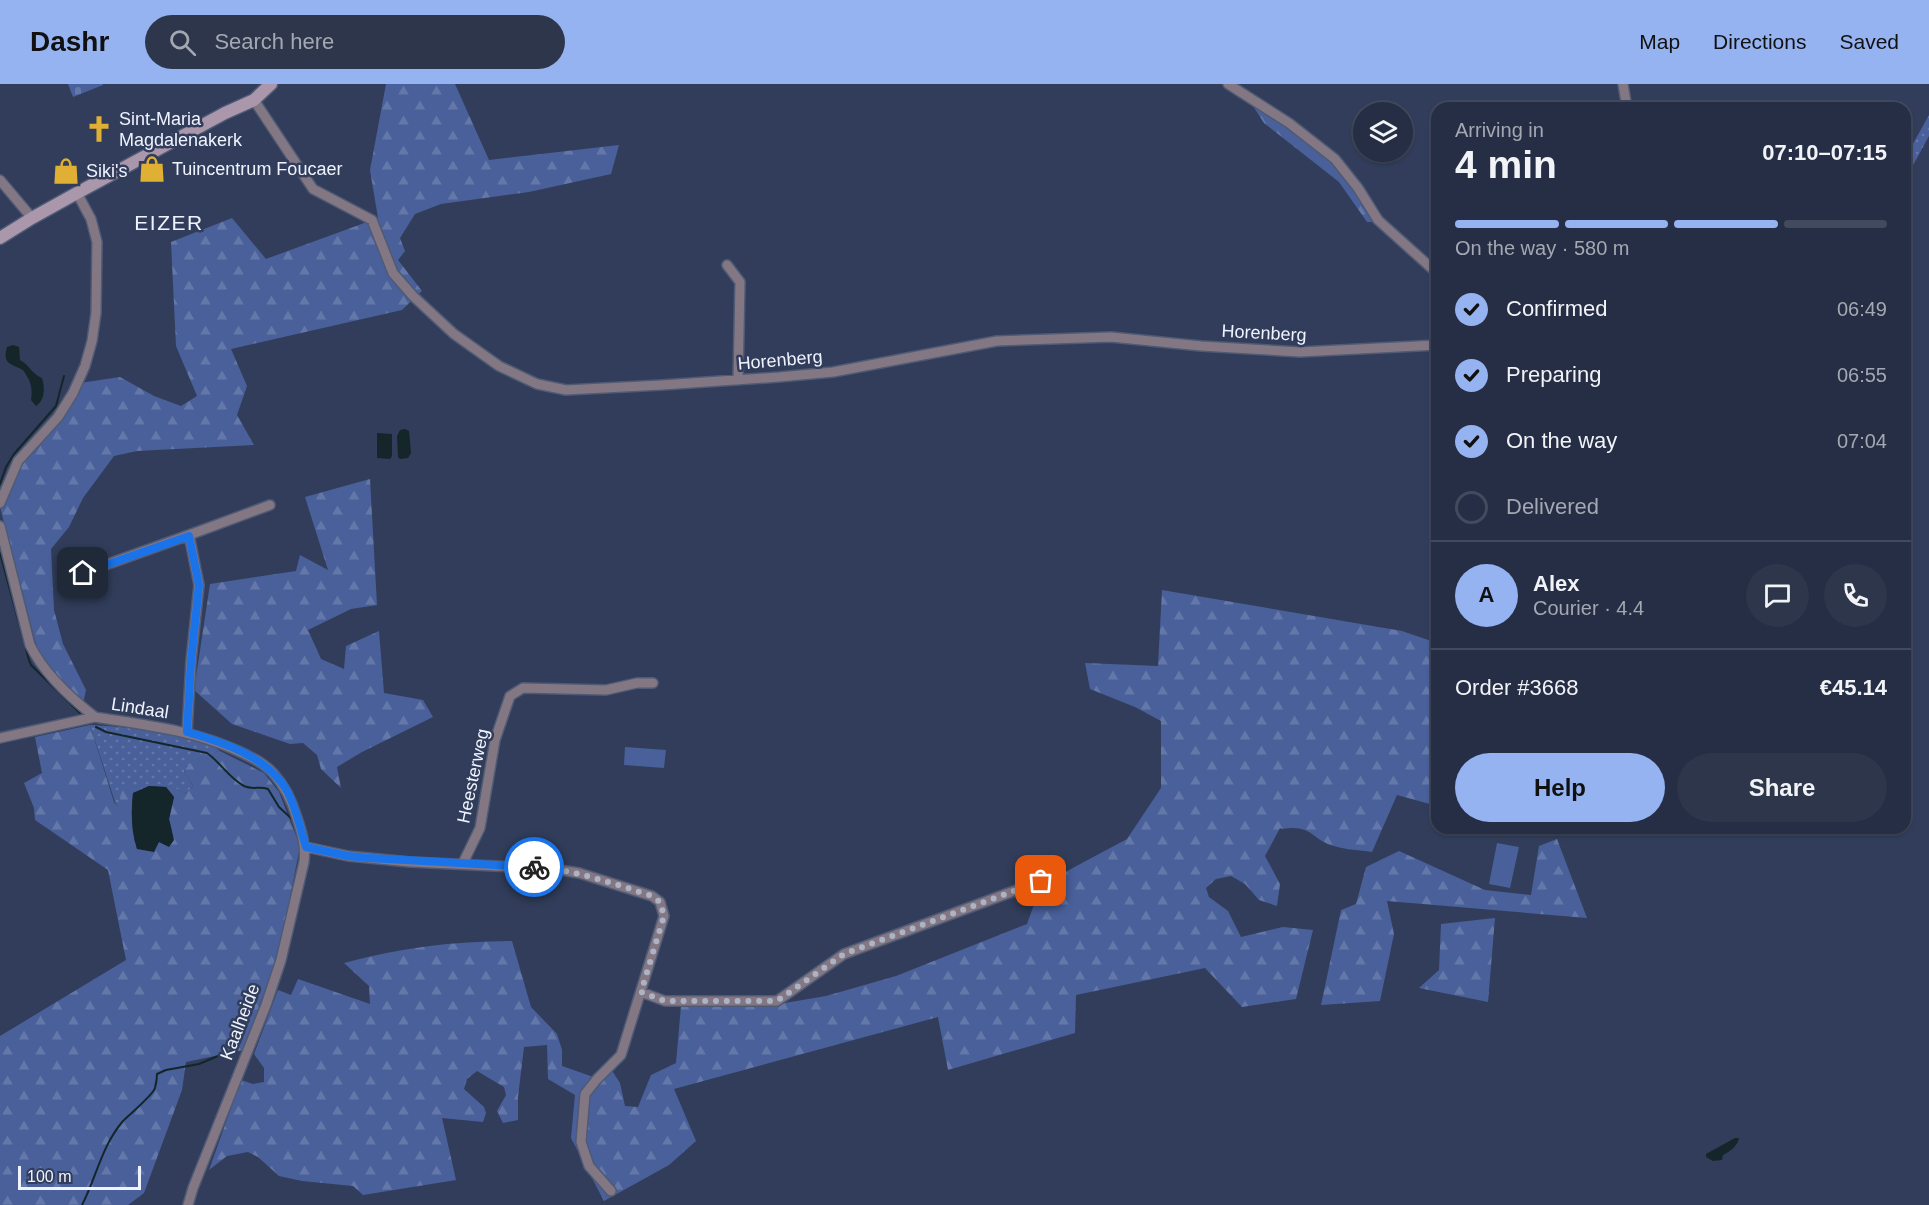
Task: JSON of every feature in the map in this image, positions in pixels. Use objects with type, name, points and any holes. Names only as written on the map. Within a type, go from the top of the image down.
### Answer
[{"type":"street","points":[[0,238],[77,193],[225,113],[254,100],[271,84]]},
{"type":"street","points":[[1228,84],[1289,123],[1335,159],[1358,188],[1378,220],[1431,268]]},
{"type":"street","points":[[1623,84],[1626,102]]},
{"type":"street","name":"Horenberg","points":[[254,100],[313,189],[372,220],[393,273],[413,296],[454,334],[499,366],[537,384],[566,390],[604,389],[833,372],[996,340],[1111,337],[1201,346],[1300,352],[1431,345]]},
{"type":"street","points":[[0,180],[32,218]]},
{"type":"street","points":[[0,503],[18,461],[58,417],[73,393],[87,358],[96,313],[97,242],[91,219],[77,193]]},
{"type":"street","points":[[727,265],[740,282],[738,380]]},
{"type":"street","points":[[83,573],[270,505]]},
{"type":"street","name":"Lindaal","points":[[0,526],[30,645],[36,657],[85,709],[95,717],[187,732],[255,759],[272,772],[286,789],[306,847]]},
{"type":"street","points":[[187,732],[199,585],[189,536]]},
{"type":"street","name":"Heesterweg","points":[[463,863],[480,828],[495,740],[510,696],[523,687],[606,690],[637,683],[653,683]]},
{"type":"street","points":[[0,738],[95,717]]},
{"type":"street","points":[[306,847],[348,856],[410,862],[463,863],[568,871],[599,878],[657,899],[663,906],[664,916],[621,1055],[597,1078],[585,1094],[581,1142],[589,1166],[611,1191]]},
{"type":"street","name":"Kaalheide","points":[[188,1205],[266,1005],[281,960],[306,847]]},
{"type":"street","points":[[641,992],[665,1001],[777,1001],[844,954],[1041,881]]},
{"type":"green space","points":[[68,84],[103,84],[103,85],[73,97]]},
{"type":"green space","points":[[386,84],[455,84],[489,160],[619,145],[611,174],[529,192],[441,204],[415,214],[400,238],[405,251],[398,260],[422,291],[402,310],[231,349],[247,386],[237,415],[254,445],[137,451],[114,456],[83,498],[69,527],[51,549],[54,610],[63,644],[86,690],[83,704],[41,663],[0,507],[22,462],[80,383],[120,377],[154,396],[181,406],[197,396],[176,346],[171,242],[232,218],[266,259],[378,218],[370,170]]},
{"type":"green space","points":[[1251,103],[1333,161],[1375,222],[1367,222],[1339,182],[1264,123]]},
{"type":"green space","points":[[1929,115],[1929,136],[1911,169],[1911,147]]},
{"type":"green space","points":[[370,479],[377,605],[351,609],[308,630],[321,659],[344,669],[346,646],[379,631],[384,693],[423,700],[433,717],[337,767],[341,788],[321,769],[317,755],[303,743],[290,744],[232,724],[194,690],[210,584],[296,571],[300,555],[328,570],[305,497]]},
{"type":"green space","points":[[1162,590],[1402,631],[1431,641],[1431,804],[1397,795],[1372,852],[1334,846],[1300,829],[1280,828],[1265,856],[1280,884],[1277,906],[1259,900],[1245,884],[1231,876],[1216,879],[1206,888],[1209,897],[1228,911],[1241,937],[1283,927],[1313,930],[1296,999],[1242,1007],[1205,968],[1076,995],[1075,1033],[948,1070],[938,1017],[674,1089],[696,1141],[669,1165],[604,1201],[571,1138],[575,1095],[548,1079],[547,1045],[524,1047],[518,1097],[518,1120],[503,1123],[497,1111],[506,1095],[504,1087],[477,1071],[467,1079],[464,1089],[484,1107],[486,1113],[483,1122],[442,1118],[456,1180],[363,1195],[353,1186],[302,1181],[279,1176],[258,1157],[248,1152],[227,1156],[209,1170],[241,1080],[253,1084],[264,1082],[264,1068],[254,1054],[278,990],[291,995],[298,979],[370,1004],[369,986],[344,963],[427,946],[512,941],[531,1007],[557,1034],[562,1050],[562,1066],[602,1080],[611,1069],[620,1083],[625,1106],[638,1107],[651,1075],[676,1063],[681,1006],[779,1004],[826,996],[896,976],[1027,924],[1041,885],[1127,839],[1161,788],[1161,721],[1135,707],[1090,689],[1085,663],[1158,666]]},
{"type":"green space","points":[[90,725],[139,729],[179,736],[211,745],[220,751],[196,757],[184,771],[193,786],[185,794],[168,784],[166,787],[149,786],[141,790],[139,785],[119,809]]},
{"type":"green space","points":[[90,725],[114,802],[119,808],[121,791],[127,784],[140,785],[141,790],[133,793],[132,807],[137,849],[159,842],[172,831],[169,819],[174,797],[166,787],[168,783],[185,794],[193,786],[184,771],[196,756],[220,751],[264,773],[279,792],[300,846],[275,963],[243,1050],[186,1062],[182,1090],[144,1193],[128,1205],[0,1205],[0,1036],[126,960],[108,870],[35,820],[34,808],[24,783],[42,773],[35,737]]},
{"type":"green space","points":[[625,747],[666,750],[664,768],[624,765]]},
{"type":"green space","points":[[1557,839],[1587,918],[1387,901],[1394,934],[1380,1001],[1321,1005],[1341,910],[1356,904],[1366,867],[1399,851],[1485,890],[1531,895],[1539,846]]},
{"type":"green space","points":[[1497,843],[1519,847],[1510,888],[1489,884]]},
{"type":"green space","points":[[1495,918],[1488,1002],[1419,988],[1439,970],[1441,924]]},
{"type":"shaded area","points":[[13,345],[19,347],[20,360],[42,378],[44,394],[36,406],[31,400],[31,387],[23,370],[7,360],[7,347]]},
{"type":"shaded area","points":[[400,430],[409,431],[411,453],[408,458],[400,459],[397,436]]},
{"type":"shaded area","points":[[377,433],[392,434],[390,459],[377,458]]},
{"type":"shaded area","points":[[149,786],[166,787],[174,797],[169,819],[174,840],[169,847],[159,842],[154,852],[137,849],[132,821],[133,793]]},
{"type":"shaded area","points":[[1739,1138],[1737,1144],[1723,1155],[1722,1160],[1713,1161],[1706,1157],[1706,1154]]},
{"type":"waterway","points":[[0,484],[14,454],[56,406],[64,376]]},
{"type":"waterway","points":[[0,553],[31,665],[81,714]]},
{"type":"waterway","points":[[96,727],[106,732],[207,753],[244,786],[268,789],[279,807],[293,820],[296,830]]},
{"type":"waterway","points":[[82,1205],[109,1141],[123,1121],[153,1091],[157,1074],[166,1070],[199,1064],[218,1056]]},
{"type":"way so far","points":[[534,867],[588,875],[652,896],[660,902],[664,916],[641,992],[665,1001],[777,1001],[844,954],[1041,881]]},
{"type":"place","name":"Sint-Maria Magdalenakerk","points":[[99,129]]},
{"type":"place","name":"Tuincentrum Foucaer","points":[[152,169]]},
{"type":"place","name":"Siki's","points":[[66,171]]},
{"type":"district","name":"EIZER","points":[[169,223]]},
{"type":"route","points":[[83,573],[189,536],[199,585],[187,732],[234,749],[255,759],[272,772],[286,789],[306,847],[348,856],[410,862],[534,867]]}]
